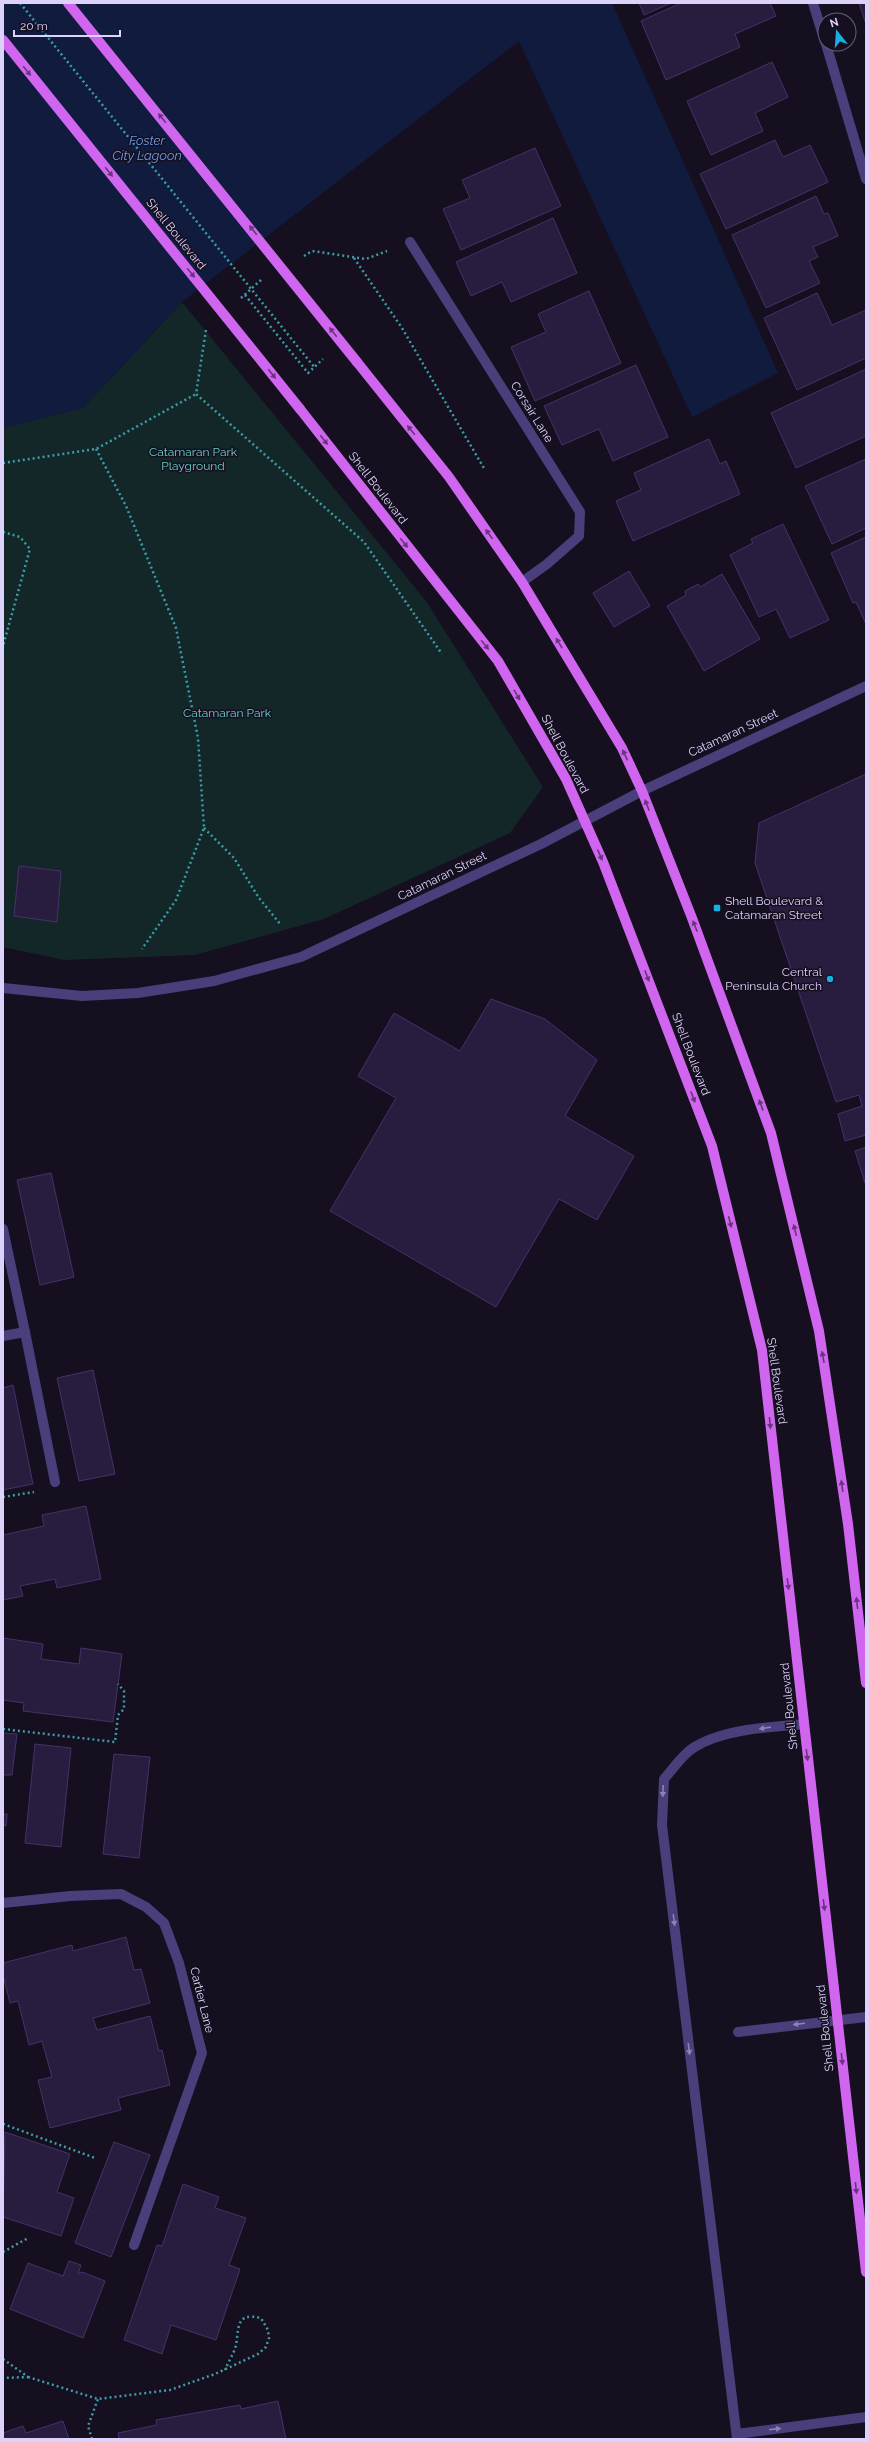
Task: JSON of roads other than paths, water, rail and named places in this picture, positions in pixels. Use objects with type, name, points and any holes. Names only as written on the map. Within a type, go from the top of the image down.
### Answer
[{"type":"main road","points":[[68,3],[449,477],[522,582],[622,748],[642,790],[703,947],[771,1133],[819,1331],[828,1383],[848,1524],[866,1683]]},
{"type":"main road","name":"Shell Boulevard","points":[[3,40],[300,409],[498,661],[566,778],[603,862],[712,1146],[762,1350],[866,2272]]},
{"type":"street","points":[[813,3],[817,16]]},
{"type":"street","points":[[828,52],[866,179]]},
{"type":"street","name":"Corsair Lane","points":[[410,242],[580,512],[579,536],[522,582]]},
{"type":"street","name":"Catamaran Street","points":[[3,988],[82,996],[138,993],[214,981],[301,957],[541,844],[584,819],[642,790],[866,686]]},
{"type":"street","points":[[3,1229],[55,1482]]},
{"type":"street","points":[[3,1336],[25,1332]]},
{"type":"street","points":[[804,1724],[731,1733],[693,1748],[664,1779],[662,1825],[737,2437],[866,2417]]},
{"type":"street","name":"Cartier Lane","points":[[3,1903],[70,1896],[121,1894],[146,1908],[164,1923],[179,1963],[202,2053],[134,2245]]},
{"type":"street","points":[[738,2032],[866,2017]]},
{"type":"water","name":"Foster City Lagoon","points":[[3,3],[612,3],[778,373],[692,417],[519,41],[182,302],[83,408],[3,428]]},
{"type":"place","name":"Shell Boulevard & Catamaran Street","points":[[717,908]]},
{"type":"place","name":"Central Peninsula Church","points":[[830,979]]},
{"type":"park label","name":"Catamaran Park Playground","points":[[193,459]]},
{"type":"park label","name":"Catamaran Park","points":[[227,713]]}]
